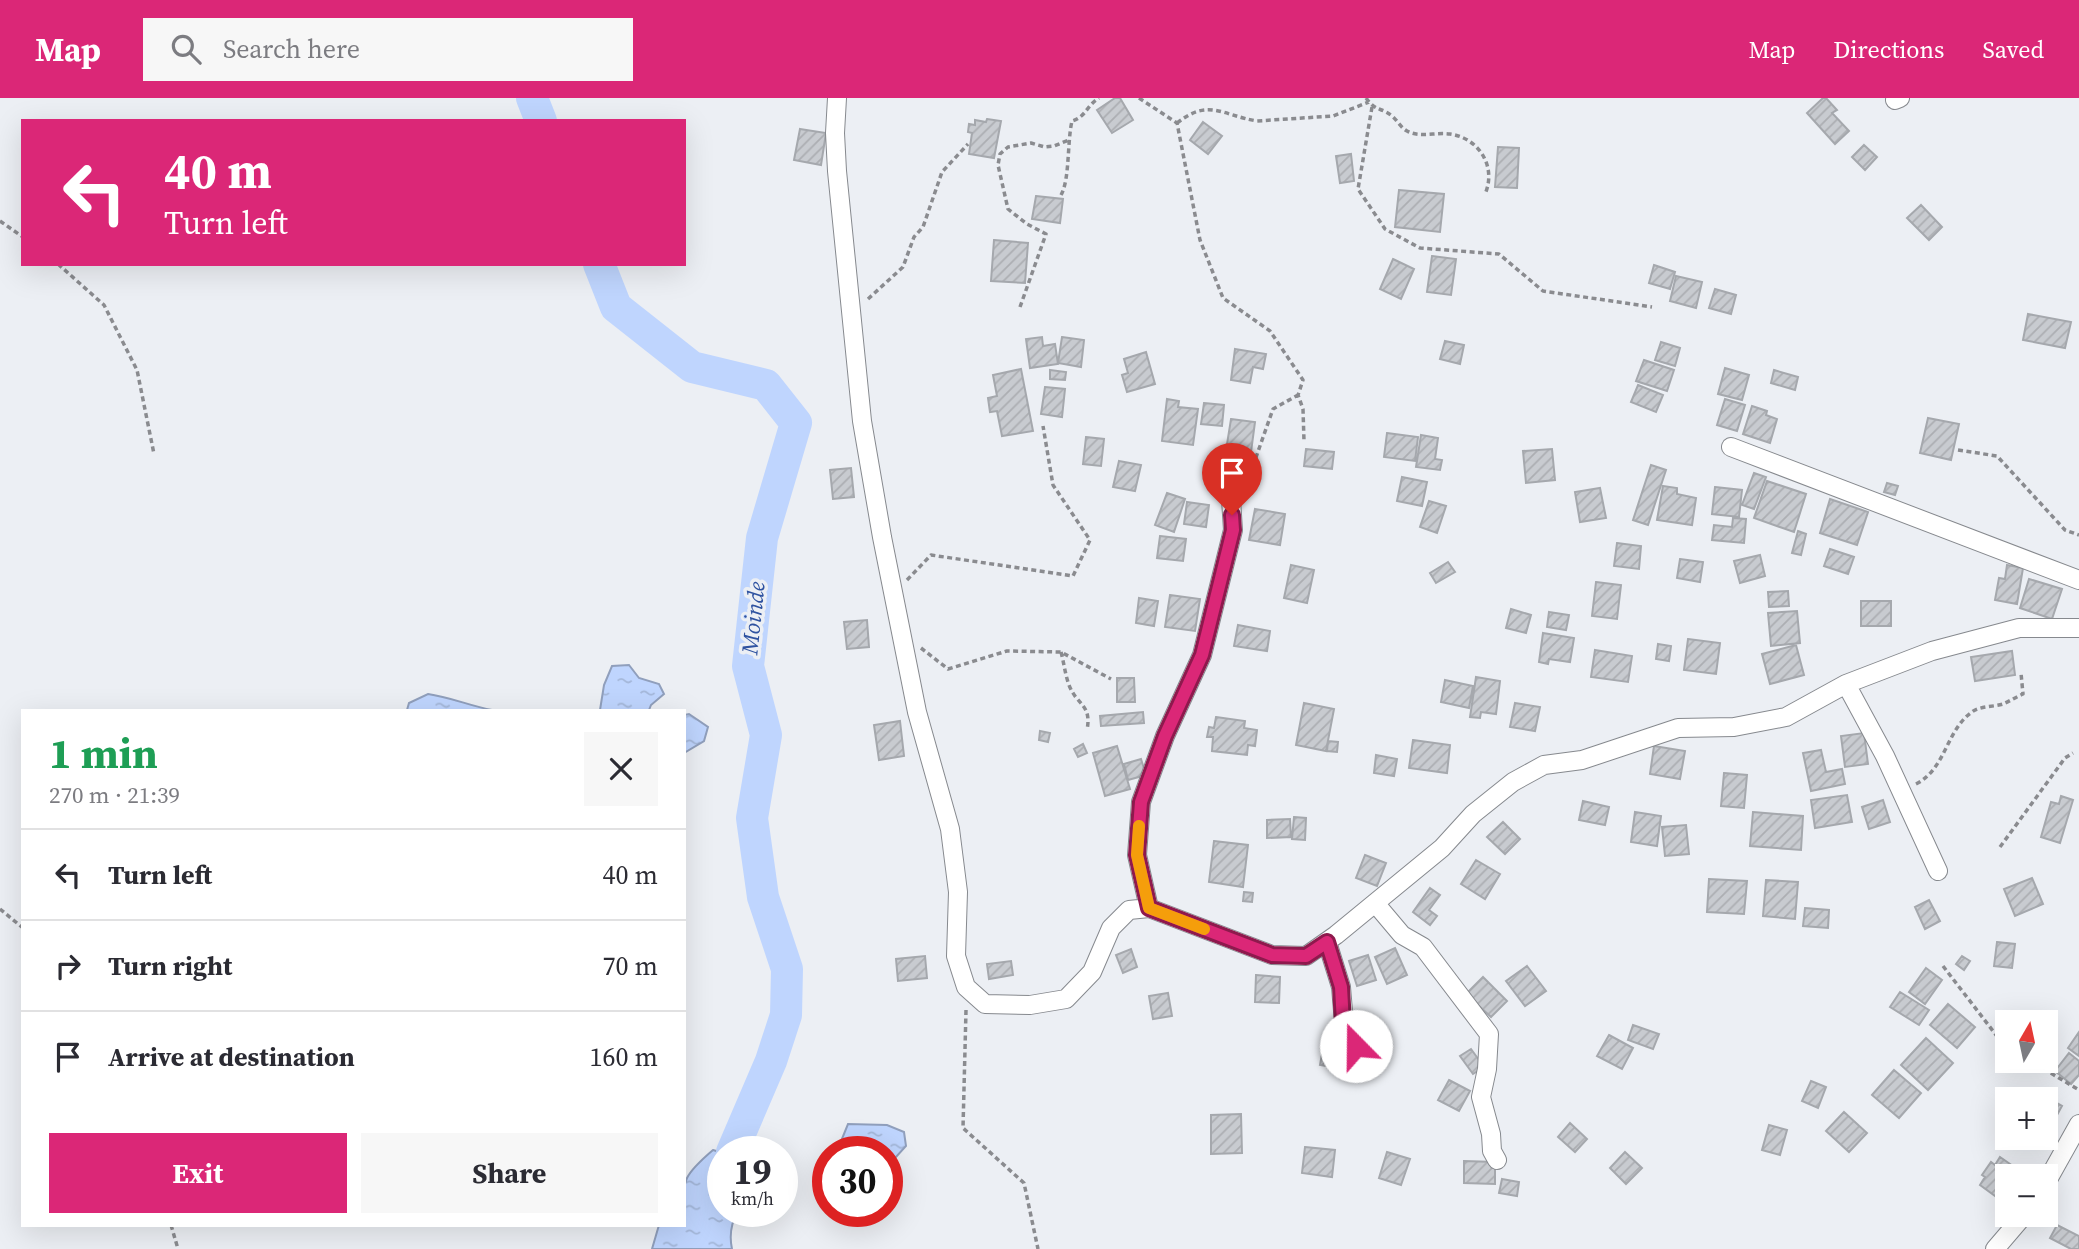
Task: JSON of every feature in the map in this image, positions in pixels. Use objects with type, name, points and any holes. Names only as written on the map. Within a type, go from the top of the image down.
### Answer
[{"type":"street","points":[[837,98],[837,171],[862,422],[917,712],[950,830],[958,892],[956,956],[966,987],[985,1004],[1030,1005],[1066,999],[1092,972],[1111,928],[1129,910],[1149,908],[1272,955],[1306,956],[1442,848],[1483,806],[1514,782],[1544,765],[1582,760],[1678,728],[1734,727],[1786,716],[1846,684],[1932,652],[2019,628],[2079,628]]},
{"type":"street","points":[[1731,447],[2079,580]]},
{"type":"street","points":[[1149,908],[1137,855],[1141,802],[1165,736],[1202,655],[1233,530],[1231,499]]},
{"type":"street","points":[[1846,684],[1885,756],[1938,870]]},
{"type":"street","points":[[1375,903],[1402,935],[1423,947],[1489,1034],[1487,1069],[1481,1097],[1492,1135],[1492,1151],[1497,1160]]},
{"type":"street","points":[[1327,942],[1341,987],[1343,1023],[1368,1069]]},
{"type":"street","points":[[2057,1164],[2079,1124]]},
{"type":"street","points":[[1995,1249],[2014,1227]]},
{"type":"path","points":[[1061,195],[1068,178],[1066,167],[1072,121],[1085,115],[1099,98]]},
{"type":"path","points":[[1139,98],[1177,123],[1200,240],[1223,298],[1270,331],[1303,380],[1298,395],[1303,409],[1304,441]]},
{"type":"path","points":[[1177,123],[1192,108],[1205,106],[1213,106],[1257,121],[1333,116],[1369,102]]},
{"type":"path","points":[[1369,102],[1390,114],[1405,131],[1451,134],[1478,148],[1485,158],[1491,181],[1485,194]]},
{"type":"path","points":[[1369,102],[1358,189],[1385,229],[1420,248],[1499,254],[1543,291],[1652,307]]},
{"type":"path","points":[[1020,307],[1046,234],[1008,209],[998,164],[1000,154],[1007,147],[1031,143],[1037,146],[1054,146],[1069,140]]},
{"type":"path","points":[[851,309],[867,300],[903,267],[914,237],[923,227],[942,172],[968,144]]},
{"type":"path","points":[[0,221],[21,236]]},
{"type":"path","points":[[60,266],[104,306],[137,370],[154,454]]},
{"type":"path","points":[[1231,499],[1248,480],[1273,410],[1298,395]]},
{"type":"path","points":[[903,584],[931,555],[1073,576],[1090,540],[1054,485],[1043,426]]},
{"type":"path","points":[[1958,450],[1997,456],[2065,530],[2079,535]]},
{"type":"path","points":[[904,644],[920,647],[948,669],[1007,651],[1061,652],[1111,679]]},
{"type":"path","points":[[1061,652],[1070,687],[1076,700],[1086,707],[1090,717],[1087,730]]},
{"type":"path","points":[[1901,791],[1923,780],[1940,763],[1959,725],[1973,710],[2004,703],[2023,694],[2021,673]]},
{"type":"path","points":[[2000,847],[2065,758],[2073,753]]},
{"type":"path","points":[[0,909],[21,926]]},
{"type":"path","points":[[1943,966],[1995,1034]]},
{"type":"path","points":[[966,987],[963,1128],[1024,1183],[1038,1249]]},
{"type":"path","points":[[2051,1073],[2079,1090]]},
{"type":"path","points":[[172,1227],[178,1249]]},
{"type":"water","points":[[629,665],[639,678],[659,684],[664,694],[649,709],[600,709],[604,685],[612,666]]},
{"type":"water","points":[[428,694],[488,709],[407,709],[409,703]]},
{"type":"water","points":[[686,715],[708,727],[704,741],[686,752]]},
{"type":"water","points":[[848,1124],[887,1125],[904,1132],[906,1146],[903,1149],[903,1136],[843,1136]]},
{"type":"water","points":[[707,1156],[707,1227],[732,1227],[732,1249],[652,1249],[658,1227],[686,1227],[688,1175]]},
{"type":"building","points":[[1115,98],[1120,98],[1133,120],[1112,133],[1097,110]]},
{"type":"building","points":[[1823,98],[1837,110],[1832,113],[1849,131],[1835,144],[1807,113]]},
{"type":"building","points":[[987,119],[1001,121],[994,158],[969,154],[972,133],[968,132],[969,124],[975,125],[975,120],[986,122]]},
{"type":"building","points":[[1203,122],[1222,136],[1208,154],[1190,140]]},
{"type":"building","points":[[800,129],[826,133],[821,165],[794,160]]},
{"type":"building","points":[[1864,145],[1877,157],[1865,170],[1852,157]]},
{"type":"building","points":[[1498,147],[1519,148],[1517,188],[1495,187]]},
{"type":"building","points":[[1351,154],[1354,181],[1340,183],[1336,156]]},
{"type":"building","points":[[1399,190],[1444,194],[1440,232],[1395,227]]},
{"type":"building","points":[[1036,196],[1063,199],[1060,223],[1032,219]]},
{"type":"building","points":[[1921,205],[1942,227],[1929,240],[1907,218]]},
{"type":"building","points":[[994,240],[1028,243],[1025,283],[991,281]]},
{"type":"building","points":[[1432,256],[1456,259],[1451,295],[1427,292]]},
{"type":"building","points":[[1393,259],[1414,269],[1401,299],[1380,289]]},
{"type":"building","points":[[1654,265],[1675,272],[1670,289],[1649,283]]},
{"type":"building","points":[[1676,276],[1702,282],[1696,308],[1670,301]]},
{"type":"building","points":[[1715,289],[1736,295],[1731,314],[1709,308]]},
{"type":"building","points":[[2028,314],[2071,322],[2065,348],[2023,340]]},
{"type":"building","points":[[1042,337],[1043,346],[1055,344],[1058,364],[1030,368],[1026,339]]},
{"type":"building","points":[[1062,337],[1084,340],[1081,367],[1058,363]]},
{"type":"building","points":[[1445,341],[1464,345],[1460,364],[1440,359]]},
{"type":"building","points":[[1661,342],[1680,348],[1675,366],[1655,360]]},
{"type":"building","points":[[1235,349],[1266,354],[1263,369],[1253,367],[1250,383],[1231,380]]},
{"type":"building","points":[[1146,352],[1155,384],[1127,392],[1122,375],[1128,373],[1124,359]]},
{"type":"building","points":[[1644,360],[1674,370],[1667,391],[1636,381]]},
{"type":"building","points":[[1725,368],[1749,375],[1742,400],[1718,394]]},
{"type":"building","points":[[1021,369],[1033,431],[1002,436],[997,411],[990,412],[988,398],[997,396],[993,375]]},
{"type":"building","points":[[1050,370],[1066,372],[1065,380],[1050,379]]},
{"type":"building","points":[[1774,370],[1798,377],[1795,390],[1771,383]]},
{"type":"building","points":[[1638,385],[1663,395],[1656,412],[1631,402]]},
{"type":"building","points":[[1045,387],[1065,389],[1062,417],[1041,414]]},
{"type":"building","points":[[1167,399],[1179,401],[1178,407],[1198,409],[1193,445],[1162,441]]},
{"type":"building","points":[[1725,399],[1745,405],[1737,431],[1717,425]]},
{"type":"building","points":[[1204,403],[1224,405],[1222,426],[1201,424]]},
{"type":"building","points":[[1752,406],[1767,411],[1766,415],[1777,419],[1770,443],[1743,434]]},
{"type":"building","points":[[1928,418],[1959,424],[1951,460],[1920,453]]},
{"type":"building","points":[[1231,419],[1255,422],[1249,467],[1224,463]]},
{"type":"building","points":[[1387,433],[1418,437],[1415,461],[1384,457]]},
{"type":"building","points":[[1421,435],[1438,438],[1435,459],[1442,460],[1440,470],[1416,467]]},
{"type":"building","points":[[1086,437],[1104,439],[1101,466],[1083,464]]},
{"type":"building","points":[[1306,449],[1334,452],[1332,469],[1304,466]]},
{"type":"building","points":[[1552,449],[1555,480],[1526,483],[1523,451]]},
{"type":"building","points":[[1119,461],[1141,465],[1135,491],[1113,487]]},
{"type":"building","points":[[1651,465],[1666,470],[1648,525],[1633,520]]},
{"type":"building","points":[[851,468],[854,497],[833,499],[830,470]]},
{"type":"building","points":[[1754,473],[1766,477],[1754,509],[1742,505]]},
{"type":"building","points":[[1402,477],[1427,482],[1422,506],[1397,501]]},
{"type":"building","points":[[1767,481],[1806,494],[1794,532],[1754,518]]},
{"type":"building","points":[[1887,483],[1898,486],[1895,495],[1884,492]]},
{"type":"building","points":[[1663,486],[1677,488],[1677,494],[1696,498],[1692,525],[1657,520]]},
{"type":"building","points":[[1715,487],[1742,490],[1739,517],[1712,514]]},
{"type":"building","points":[[1600,488],[1606,518],[1580,522],[1575,492]]},
{"type":"building","points":[[1167,493],[1185,499],[1174,532],[1155,525]]},
{"type":"building","points":[[1830,499],[1868,512],[1857,545],[1820,533]]},
{"type":"building","points":[[1429,501],[1446,506],[1437,533],[1420,527]]},
{"type":"building","points":[[1187,502],[1209,505],[1206,527],[1184,524]]},
{"type":"building","points":[[1255,509],[1285,514],[1280,545],[1249,540]]},
{"type":"building","points":[[1733,518],[1746,519],[1744,543],[1712,540],[1714,525],[1732,527]]},
{"type":"building","points":[[1798,531],[1806,534],[1801,555],[1792,553]]},
{"type":"building","points":[[1160,536],[1186,539],[1183,561],[1157,558]]},
{"type":"building","points":[[1617,543],[1641,546],[1639,569],[1614,566]]},
{"type":"building","points":[[1830,549],[1854,557],[1848,574],[1824,566]]},
{"type":"building","points":[[1760,555],[1765,576],[1740,583],[1734,561]]},
{"type":"building","points":[[1680,559],[1703,562],[1700,582],[1677,578]]},
{"type":"building","points":[[1448,562],[1455,572],[1436,583],[1430,573]]},
{"type":"building","points":[[1291,565],[1314,570],[1307,603],[1284,598]]},
{"type":"building","points":[[2007,565],[2023,568],[2017,604],[1995,600],[1999,578],[2005,579]]},
{"type":"building","points":[[2029,579],[2062,589],[2052,619],[2020,608]]},
{"type":"building","points":[[1596,582],[1621,585],[1617,619],[1592,616]]},
{"type":"building","points":[[1788,591],[1789,606],[1769,607],[1768,592]]},
{"type":"building","points":[[1170,595],[1200,599],[1195,631],[1165,627]]},
{"type":"building","points":[[1139,598],[1158,601],[1154,626],[1136,623]]},
{"type":"building","points":[[1861,601],[1891,601],[1891,626],[1861,626]]},
{"type":"building","points":[[1511,609],[1531,615],[1526,633],[1506,628]]},
{"type":"building","points":[[1797,611],[1800,643],[1771,646],[1768,613]]},
{"type":"building","points":[[1549,612],[1569,615],[1566,630],[1547,627]]},
{"type":"building","points":[[867,620],[869,647],[847,649],[844,622]]},
{"type":"building","points":[[1238,625],[1270,631],[1267,651],[1234,646]]},
{"type":"building","points":[[1543,633],[1574,638],[1570,662],[1549,659],[1548,664],[1539,662]]},
{"type":"building","points":[[1688,639],[1720,643],[1716,674],[1684,670]]},
{"type":"building","points":[[1658,644],[1671,646],[1669,661],[1656,659]]},
{"type":"building","points":[[1796,645],[1804,675],[1770,684],[1762,654]]},
{"type":"building","points":[[1595,650],[1632,656],[1628,682],[1591,677]]},
{"type":"building","points":[[2012,651],[2015,675],[1975,681],[1971,657]]},
{"type":"building","points":[[1476,677],[1500,681],[1496,714],[1481,712],[1480,718],[1470,717]]},
{"type":"building","points":[[1117,678],[1134,678],[1135,702],[1117,702]]},
{"type":"building","points":[[1445,680],[1473,686],[1469,708],[1441,702]]},
{"type":"building","points":[[1304,703],[1334,709],[1326,751],[1296,745]]},
{"type":"building","points":[[1515,703],[1540,707],[1535,731],[1510,727]]},
{"type":"building","points":[[1143,712],[1144,723],[1101,726],[1100,716]]},
{"type":"building","points":[[1216,717],[1245,721],[1244,728],[1257,730],[1255,746],[1248,745],[1247,755],[1212,751],[1213,737],[1207,737],[1209,727],[1214,728]]},
{"type":"building","points":[[900,721],[904,756],[879,760],[874,725]]},
{"type":"building","points":[[1040,731],[1050,733],[1048,742],[1039,740]]},
{"type":"building","points":[[1864,733],[1868,764],[1845,767],[1841,736]]},
{"type":"building","points":[[1413,740],[1450,745],[1447,773],[1409,768]]},
{"type":"building","points":[[1328,741],[1338,742],[1337,752],[1327,751]]},
{"type":"building","points":[[1083,744],[1087,753],[1078,757],[1074,749]]},
{"type":"building","points":[[1117,746],[1130,789],[1105,796],[1093,753]]},
{"type":"building","points":[[1654,746],[1685,751],[1680,779],[1650,774]]},
{"type":"building","points":[[1821,750],[1826,772],[1842,769],[1845,784],[1811,791],[1803,753]]},
{"type":"building","points":[[1376,755],[1397,759],[1394,776],[1374,773]]},
{"type":"building","points":[[1141,759],[1146,775],[1128,780],[1124,764]]},
{"type":"building","points":[[1724,773],[1747,775],[1744,808],[1721,806]]},
{"type":"building","points":[[1847,795],[1852,822],[1815,828],[1811,800]]},
{"type":"building","points":[[2061,796],[2073,800],[2060,843],[2041,837],[2051,802],[2059,804]]},
{"type":"building","points":[[1883,800],[1890,822],[1869,829],[1862,807]]},
{"type":"building","points":[[1583,801],[1609,807],[1605,825],[1579,820]]},
{"type":"building","points":[[1635,812],[1661,816],[1657,846],[1631,842]]},
{"type":"building","points":[[1753,812],[1803,816],[1801,850],[1750,846]]},
{"type":"building","points":[[1294,817],[1306,818],[1305,840],[1292,839]]},
{"type":"building","points":[[1290,819],[1291,837],[1267,838],[1267,820]]},
{"type":"building","points":[[1503,822],[1520,839],[1505,854],[1487,837]]},
{"type":"building","points":[[1686,825],[1689,854],[1665,856],[1662,827]]},
{"type":"building","points":[[1214,841],[1248,845],[1243,887],[1209,882]]},
{"type":"building","points":[[1365,855],[1386,863],[1377,886],[1356,878]]},
{"type":"building","points":[[1476,860],[1500,874],[1485,899],[1461,884]]},
{"type":"building","points":[[2032,878],[2043,904],[2015,916],[2004,889]]},
{"type":"building","points":[[1709,879],[1747,881],[1744,914],[1707,912]]},
{"type":"building","points":[[1766,880],[1798,882],[1795,919],[1763,916]]},
{"type":"building","points":[[1430,888],[1440,895],[1429,910],[1437,916],[1430,925],[1413,912]]},
{"type":"building","points":[[1244,892],[1253,893],[1252,902],[1243,901]]},
{"type":"building","points":[[1929,900],[1940,921],[1925,929],[1915,907]]},
{"type":"building","points":[[1805,908],[1829,910],[1828,928],[1803,926]]},
{"type":"building","points":[[1997,942],[2015,944],[2012,968],[1994,966]]},
{"type":"building","points":[[1395,948],[1407,975],[1387,984],[1375,957]]},
{"type":"building","points":[[1131,949],[1137,967],[1123,973],[1116,955]]},
{"type":"building","points":[[1368,955],[1376,980],[1357,986],[1349,961]]},
{"type":"building","points":[[925,956],[927,978],[898,981],[896,959]]},
{"type":"building","points":[[1962,956],[1970,961],[1964,970],[1956,964]]},
{"type":"building","points":[[1011,961],[1013,975],[989,979],[987,964]]},
{"type":"building","points":[[1527,966],[1546,991],[1525,1006],[1506,981]]},
{"type":"building","points":[[1926,968],[1942,980],[1925,1004],[1909,992]]},
{"type":"building","points":[[1256,975],[1280,977],[1279,1003],[1255,1002]]},
{"type":"building","points":[[1483,977],[1507,1001],[1491,1017],[1466,994]]},
{"type":"building","points":[[1900,992],[1929,1010],[1919,1025],[1890,1007]]},
{"type":"building","points":[[1168,993],[1172,1016],[1153,1019],[1149,996]]},
{"type":"building","points":[[1948,1004],[1975,1027],[1957,1048],[1930,1025]]},
{"type":"building","points":[[1633,1025],[1659,1034],[1653,1049],[1628,1040]]},
{"type":"building","points":[[2079,1032],[2079,1056],[2068,1048]]},
{"type":"building","points":[[1609,1035],[1633,1048],[1622,1069],[1597,1056]]},
{"type":"building","points":[[1325,1038],[1349,1042],[1344,1069],[1320,1065]]},
{"type":"building","points":[[1926,1038],[1953,1063],[1928,1090],[1901,1065]]},
{"type":"building","points":[[1471,1049],[1484,1067],[1473,1074],[1460,1056]]},
{"type":"building","points":[[2069,1053],[2079,1061],[2079,1075],[2071,1084],[2057,1073],[2058,1067]]},
{"type":"building","points":[[1894,1070],[1921,1093],[1899,1118],[1872,1095]]},
{"type":"building","points":[[1449,1080],[1470,1091],[1459,1111],[1438,1100]]},
{"type":"building","points":[[1811,1081],[1826,1087],[1818,1108],[1802,1101]]},
{"type":"building","points":[[1844,1112],[1867,1133],[1849,1152],[1826,1131]]},
{"type":"building","points":[[1241,1114],[1242,1153],[1211,1154],[1211,1115]]},
{"type":"building","points":[[1570,1123],[1587,1139],[1575,1152],[1558,1137]]},
{"type":"building","points":[[1769,1125],[1787,1130],[1780,1155],[1762,1150]]},
{"type":"building","points":[[1305,1147],[1335,1150],[1332,1177],[1302,1173]]},
{"type":"building","points":[[1387,1152],[1410,1159],[1401,1185],[1379,1178]]},
{"type":"building","points":[[1625,1152],[1642,1168],[1626,1184],[1610,1168]]},
{"type":"building","points":[[2000,1157],[2010,1164],[1996,1164]]},
{"type":"building","points":[[1464,1161],[1495,1162],[1495,1184],[1464,1183]]},
{"type":"building","points":[[1991,1162],[1995,1165],[1995,1196],[1980,1185],[1985,1177],[1982,1175]]},
{"type":"building","points":[[1502,1179],[1519,1182],[1517,1196],[1499,1193]]},
{"type":"building","points":[[2058,1226],[2079,1236],[2079,1249],[2071,1249],[2050,1238]]},
{"type":"waterway","name":"Moinde","points":[[532,98],[540,119]]},
{"type":"waterway","name":"Moinde","points":[[600,266],[616,307],[692,367],[766,385],[796,423],[762,538],[748,666],[766,735],[752,818],[763,897],[787,969],[786,1015],[771,1061],[739,1136]]},
{"type":"slow traffic","points":[[1139,826],[1137,855],[1149,908],[1204,929]]},
{"type":"route","points":[[1232,515],[1233,530],[1202,655],[1165,736],[1141,802],[1137,855],[1149,908],[1272,955],[1306,956],[1327,942],[1341,987],[1343,1023],[1356,1046]]}]
